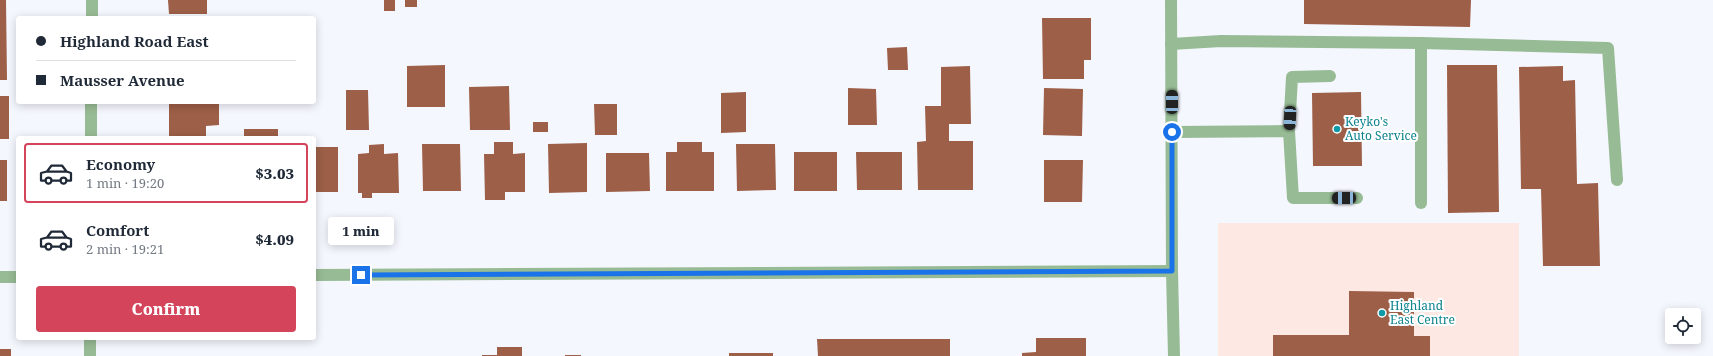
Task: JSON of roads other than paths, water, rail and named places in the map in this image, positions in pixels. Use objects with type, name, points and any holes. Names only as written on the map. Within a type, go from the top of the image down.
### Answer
[{"type":"street","points":[[92,0],[92,16]]},
{"type":"street","points":[[1171,0],[1172,271],[1174,356]]},
{"type":"street","points":[[1171,44],[1220,41],[1421,43],[1608,48],[1617,180]]},
{"type":"street","points":[[1421,43],[1421,203]]},
{"type":"street","points":[[1330,76],[1292,77],[1289,131],[1293,198],[1357,198]]},
{"type":"street","points":[[91,104],[91,136]]},
{"type":"street","points":[[1172,132],[1289,131]]},
{"type":"street","points":[[316,275],[1172,271]]},
{"type":"street","points":[[0,277],[16,277]]},
{"type":"street","points":[[90,340],[90,356]]},
{"type":"place","name":"Keyko's Auto Service","points":[[1337,129]]},
{"type":"place","name":"Highland East Centre","points":[[1382,313]]}]
